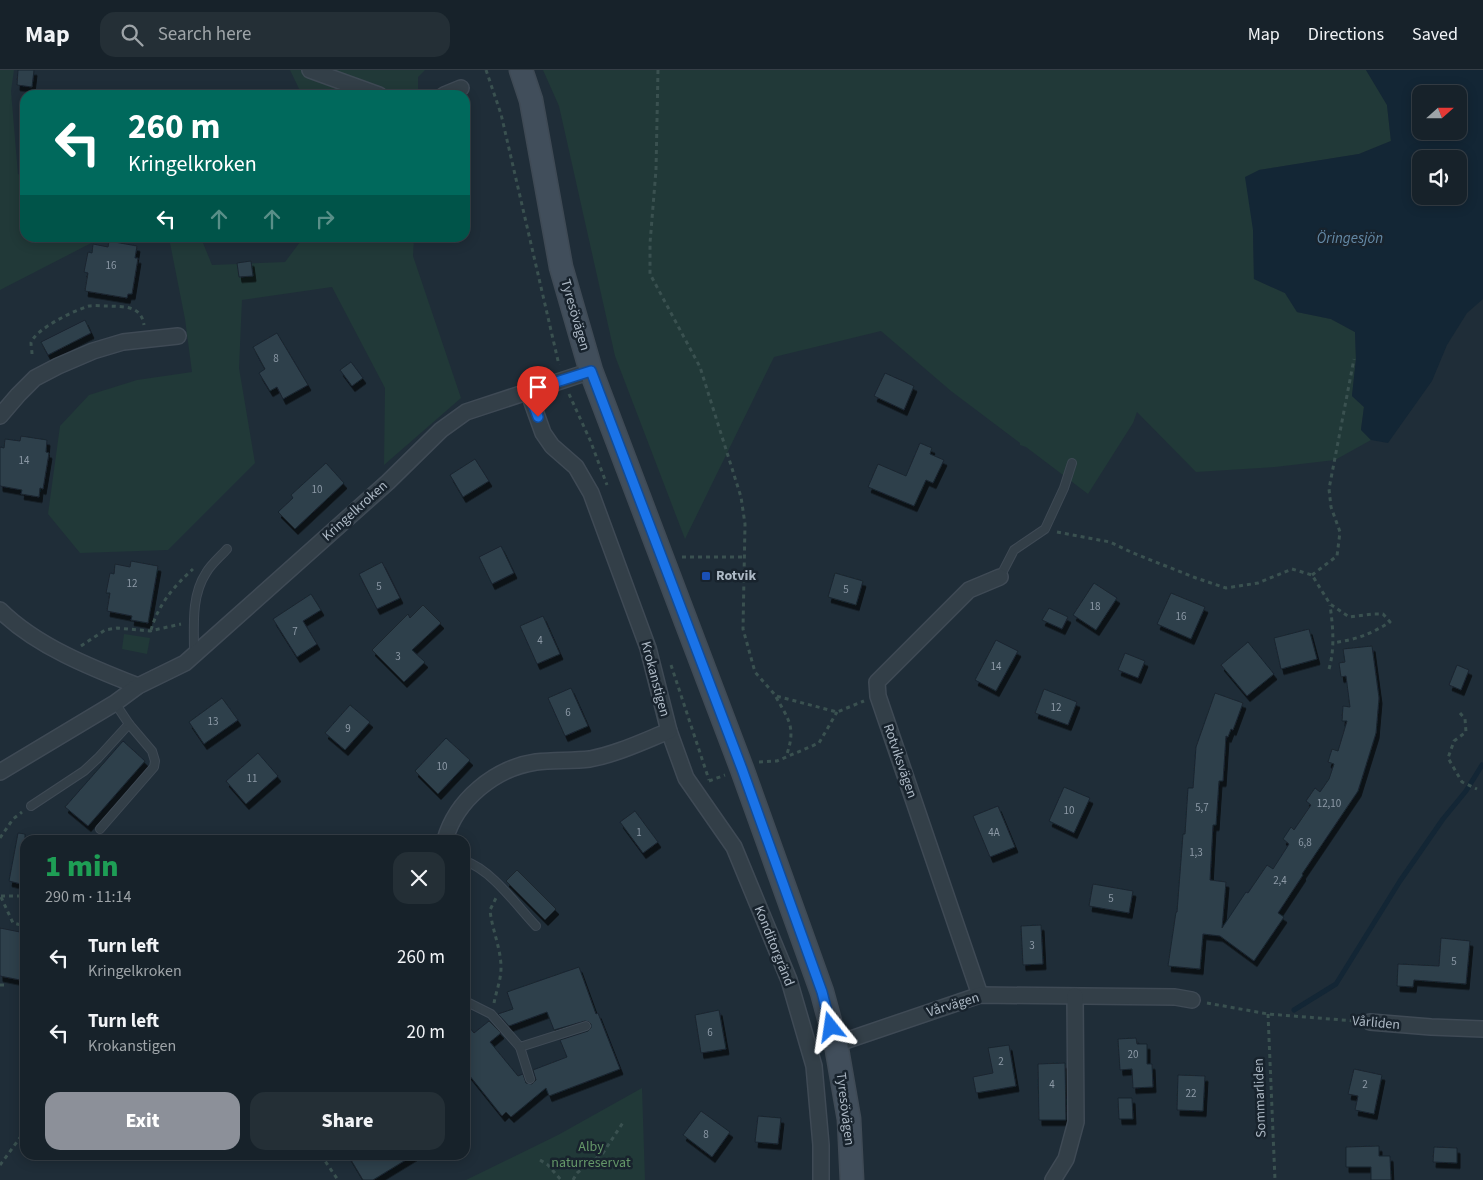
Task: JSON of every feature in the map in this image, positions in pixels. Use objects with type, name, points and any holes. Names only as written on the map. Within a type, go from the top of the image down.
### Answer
[{"type":"main road","name":"Tyresövägen","points":[[521,70],[531,100],[561,267],[591,371],[746,778],[822,992],[836,1044],[849,1119],[852,1180]]},
{"type":"street","points":[[310,70],[365,90]]},
{"type":"street","points":[[456,90],[461,88]]},
{"type":"street","points":[[0,416],[35,378],[58,366],[93,351],[123,342],[178,336]]},
{"type":"street","name":"Kringelkroken","points":[[0,772],[138,686],[185,663],[388,482],[441,430],[466,412],[591,371]]},
{"type":"street","name":"Krokanstigen","points":[[447,835],[455,816],[474,793],[491,779],[534,762],[590,759],[617,752],[669,731],[648,648],[592,493],[576,467],[552,446],[543,433],[528,391]]},
{"type":"street","points":[[878,696],[877,682],[969,590],[1000,577]]},
{"type":"street","points":[[0,610],[36,638],[84,664],[138,686]]},
{"type":"street","name":"Rotviksvägen","points":[[878,696],[980,995]]},
{"type":"street","name":"Konditorgränd","points":[[669,731],[686,778],[734,847],[789,980],[814,1066],[821,1145],[821,1180]]},
{"type":"street","name":"Vårvägen","points":[[836,1044],[980,995],[1175,997],[1192,1000]]},
{"type":"street","points":[[1053,1180],[1066,1159],[1076,1122],[1076,996]]},
{"type":"street","name":"Vårliden","points":[[1370,1022],[1483,1029]]},
{"type":"lane","points":[[1000,577],[1014,550],[1045,529],[1064,488],[1072,463]]},
{"type":"lane","points":[[194,655],[194,621],[197,590],[206,572],[227,549]]},
{"type":"lane","points":[[100,829],[154,767],[156,761],[152,752],[129,724],[115,702]]},
{"type":"lane","points":[[31,806],[84,771],[129,724]]},
{"type":"lane","points":[[470,863],[488,873],[536,926]]},
{"type":"lane","points":[[470,1004],[491,1014],[520,1047],[530,1080]]},
{"type":"lane","points":[[520,1047],[586,1026]]},
{"type":"path","points":[[486,70],[501,114],[562,381],[590,440]]},
{"type":"path","points":[[658,70],[656,170],[650,242],[650,274],[700,367],[741,498],[745,524],[743,630],[755,672],[776,696],[789,720],[792,740],[786,757]]},
{"type":"path","points":[[32,354],[32,343],[36,336],[55,322],[76,311],[91,306],[126,307],[135,310],[141,315],[144,328]]},
{"type":"path","points":[[1312,575],[1337,556],[1340,532],[1331,507],[1329,489],[1354,359]]},
{"type":"path","points":[[1045,529],[1110,542],[1196,578],[1226,588],[1258,583],[1292,569],[1312,575],[1330,604],[1349,617],[1383,614],[1390,622],[1374,632],[1356,639],[1334,643]]},
{"type":"path","points":[[679,549],[682,557],[744,558]]},
{"type":"path","points":[[150,631],[160,607],[178,584],[198,565],[206,572]]},
{"type":"path","points":[[1329,669],[1334,643],[1330,604]]},
{"type":"path","points":[[75,659],[77,650],[83,644],[105,630],[118,628],[150,631],[194,621]]},
{"type":"path","points":[[776,696],[836,712],[878,696]]},
{"type":"path","points":[[759,762],[777,761],[819,743],[836,712]]},
{"type":"path","points":[[1460,713],[1466,719],[1466,732],[1454,741],[1448,758],[1462,782],[1477,789]]},
{"type":"path","points":[[0,838],[13,819],[31,806]]},
{"type":"path","points":[[491,1014],[500,979],[501,967],[490,910],[495,899],[504,891]]},
{"type":"path","points":[[20,896],[1,896],[13,923],[20,925]]},
{"type":"path","points":[[0,985],[5,985]]},
{"type":"path","name":"Vårliden","points":[[1192,1000],[1268,1014],[1370,1022]]},
{"type":"path","name":"Sommarliden","points":[[1268,1014],[1275,1180]]},
{"type":"path","points":[[573,1180],[577,1173],[604,1153],[624,1121]]},
{"type":"path","points":[[0,1165],[20,1138]]},
{"type":"path","points":[[324,1160],[338,1180]]},
{"type":"path","points":[[540,1160],[561,1180]]},
{"type":"green space","points":[[0,70],[14,70],[11,91],[18,174],[20,175],[20,242],[93,242],[0,290]]},
{"type":"green space","points":[[290,70],[425,70],[418,77],[418,90],[300,90]]},
{"type":"green space","points":[[543,70],[1366,70],[1387,105],[1391,141],[1359,154],[1259,170],[1253,230],[1254,279],[1285,293],[1297,312],[1331,319],[1355,332],[1356,359],[1352,396],[1364,407],[1361,429],[1371,440],[1335,460],[1275,467],[1196,472],[1137,412],[1133,423],[1088,494],[1026,447],[1020,445],[1020,443],[951,391],[881,331],[774,357],[685,539],[615,356],[559,106]]},
{"type":"green space","points":[[170,242],[203,242],[212,265],[285,262],[300,242],[414,242],[413,256],[461,398],[384,465],[385,388],[332,287],[242,300],[239,368],[255,463],[168,550],[80,553],[48,514],[60,426],[89,395],[137,380],[192,372],[185,319]]},
{"type":"green space","points":[[124,634],[150,638],[147,654],[122,649]]},
{"type":"green space","name":"Alby naturreservat","points":[[642,1088],[645,1180],[466,1180],[558,1135]]},
{"type":"water","name":"Öringesjön","points":[[1366,70],[1483,70],[1483,299],[1467,313],[1447,345],[1432,381],[1388,443],[1371,440],[1361,430],[1364,407],[1352,396],[1356,359],[1355,332],[1331,319],[1297,312],[1285,293],[1254,279],[1253,230],[1245,177],[1259,170],[1359,154],[1391,141],[1387,105]]},
{"type":"building","points":[[18,70],[34,70],[32,87],[17,85]]},
{"type":"building","points":[[109,242],[137,246],[135,258],[138,258],[132,294],[128,294],[127,298],[85,291],[88,273],[84,272],[88,252],[92,253],[93,244],[108,247]]},
{"type":"building","points":[[251,261],[253,276],[239,277],[237,263]]},
{"type":"building","points":[[85,320],[91,333],[48,355],[41,342]]},
{"type":"building","points":[[277,333],[308,385],[283,399],[277,387],[270,391],[259,373],[265,369],[253,347]]},
{"type":"building","points":[[351,362],[363,378],[352,386],[340,370]]},
{"type":"building","points":[[885,373],[914,386],[904,410],[874,396]]},
{"type":"building","points":[[21,436],[47,440],[46,452],[49,453],[43,489],[40,488],[39,497],[21,494],[22,490],[0,486],[0,447],[4,448],[5,439],[20,441]]},
{"type":"building","points":[[920,443],[932,448],[930,454],[944,460],[933,483],[926,480],[914,506],[868,487],[878,464],[906,476]]},
{"type":"building","points":[[475,459],[489,481],[463,497],[450,475]]},
{"type":"building","points":[[326,463],[344,483],[295,529],[278,512],[293,498],[291,495]]},
{"type":"building","points":[[501,546],[514,573],[492,584],[479,557]]},
{"type":"building","points":[[131,561],[158,566],[148,623],[131,620],[132,616],[107,611],[110,593],[106,593],[110,573],[114,574],[115,564],[130,567]]},
{"type":"building","points":[[382,562],[400,598],[377,609],[359,574]]},
{"type":"building","points":[[835,573],[863,581],[856,605],[828,597]]},
{"type":"building","points":[[1094,583],[1117,598],[1096,630],[1073,615]]},
{"type":"building","points":[[1171,593],[1205,607],[1191,639],[1157,624]]},
{"type":"building","points":[[311,594],[321,610],[303,621],[317,644],[297,657],[273,619]]},
{"type":"building","points":[[423,605],[441,623],[412,650],[425,662],[404,682],[372,650],[408,614],[410,618]]},
{"type":"building","points":[[1049,608],[1068,617],[1062,629],[1042,620]]},
{"type":"building","points":[[543,616],[560,654],[537,664],[520,626]]},
{"type":"building","points":[[1309,629],[1317,659],[1281,669],[1274,638]]},
{"type":"building","points":[[996,640],[1018,651],[996,691],[975,680]]},
{"type":"building","points":[[1248,642],[1274,674],[1247,696],[1221,665]]},
{"type":"building","points":[[1372,646],[1379,698],[1376,733],[1358,791],[1278,913],[1284,917],[1254,961],[1220,936],[1203,934],[1200,969],[1168,966],[1177,912],[1188,788],[1193,788],[1196,747],[1215,693],[1243,703],[1233,730],[1231,729],[1228,737],[1226,736],[1223,781],[1219,781],[1216,825],[1213,825],[1210,880],[1226,882],[1222,928],[1267,865],[1273,869],[1289,844],[1283,839],[1291,827],[1294,830],[1311,805],[1306,801],[1315,788],[1320,792],[1329,779],[1334,764],[1328,762],[1332,749],[1338,751],[1347,721],[1342,721],[1343,706],[1350,707],[1346,676],[1341,677],[1339,663],[1345,662],[1343,649]]},
{"type":"building","points":[[1125,653],[1145,661],[1138,678],[1118,670]]},
{"type":"building","points":[[1457,665],[1469,670],[1461,690],[1449,685]]},
{"type":"building","points":[[571,688],[588,726],[565,736],[548,698]]},
{"type":"building","points":[[1044,689],[1077,702],[1068,725],[1035,713]]},
{"type":"building","points":[[222,698],[238,720],[204,744],[189,722]]},
{"type":"building","points":[[350,705],[370,722],[345,750],[325,733]]},
{"type":"building","points":[[446,738],[470,760],[438,794],[415,771]]},
{"type":"building","points":[[123,741],[145,761],[88,826],[65,807]]},
{"type":"building","points":[[258,753],[278,776],[246,804],[226,781]]},
{"type":"building","points":[[1064,787],[1090,798],[1074,833],[1049,821]]},
{"type":"building","points":[[998,806],[1015,847],[990,857],[973,816]]},
{"type":"building","points":[[635,811],[658,842],[643,853],[620,822]]},
{"type":"building","points":[[18,833],[25,834],[20,835],[20,884],[9,881]]},
{"type":"building","points":[[517,870],[556,909],[545,920],[506,881]]},
{"type":"building","points":[[1093,884],[1133,891],[1129,913],[1089,906]]},
{"type":"building","points":[[1041,925],[1043,964],[1023,965],[1021,926]]},
{"type":"building","points":[[0,928],[20,932],[20,980],[0,976]]},
{"type":"building","points":[[1441,938],[1470,941],[1466,984],[1414,980],[1413,987],[1397,986],[1398,964],[1439,966]]},
{"type":"building","points":[[579,967],[596,1014],[598,1013],[620,1069],[549,1096],[546,1088],[511,1117],[506,1112],[502,1116],[470,1076],[470,1028],[474,1033],[489,1021],[501,1033],[490,1042],[518,1076],[523,1074],[526,1083],[532,1084],[536,1080],[533,1070],[567,1057],[560,1040],[588,1031],[591,1028],[591,1024],[585,1021],[554,1030],[547,1012],[509,1026],[498,1014],[513,1009],[507,992]]},
{"type":"building","points":[[719,1010],[726,1049],[701,1053],[695,1015]]},
{"type":"building","points":[[1136,1038],[1137,1044],[1147,1044],[1147,1064],[1152,1064],[1153,1087],[1133,1088],[1132,1069],[1120,1070],[1118,1039]]},
{"type":"building","points":[[1009,1045],[1016,1086],[976,1093],[973,1077],[993,1073],[988,1048]]},
{"type":"building","points":[[1065,1063],[1066,1120],[1039,1120],[1038,1064]]},
{"type":"building","points":[[1354,1069],[1382,1075],[1374,1114],[1355,1110],[1358,1096],[1348,1094]]},
{"type":"building","points":[[1178,1075],[1205,1076],[1203,1111],[1177,1110]]},
{"type":"building","points":[[1118,1098],[1132,1098],[1133,1119],[1119,1119]]},
{"type":"building","points":[[701,1111],[730,1132],[712,1157],[683,1135]]},
{"type":"building","points":[[758,1116],[781,1118],[778,1144],[755,1142]]},
{"type":"building","points":[[1379,1146],[1379,1156],[1390,1156],[1391,1180],[1371,1180],[1371,1167],[1346,1167],[1346,1147]]},
{"type":"building","points":[[1434,1147],[1457,1148],[1457,1163],[1433,1162]]},
{"type":"building","points":[[351,1160],[406,1160],[373,1180],[363,1180]]},
{"type":"waterway","points":[[1294,1010],[1336,984],[1400,881],[1443,819],[1466,791],[1482,765]]},
{"type":"place","name":"Rotvik","points":[[706,576]]},
{"type":"route","points":[[538,417],[528,391],[591,371],[742,769],[822,992],[831,1027]]}]
